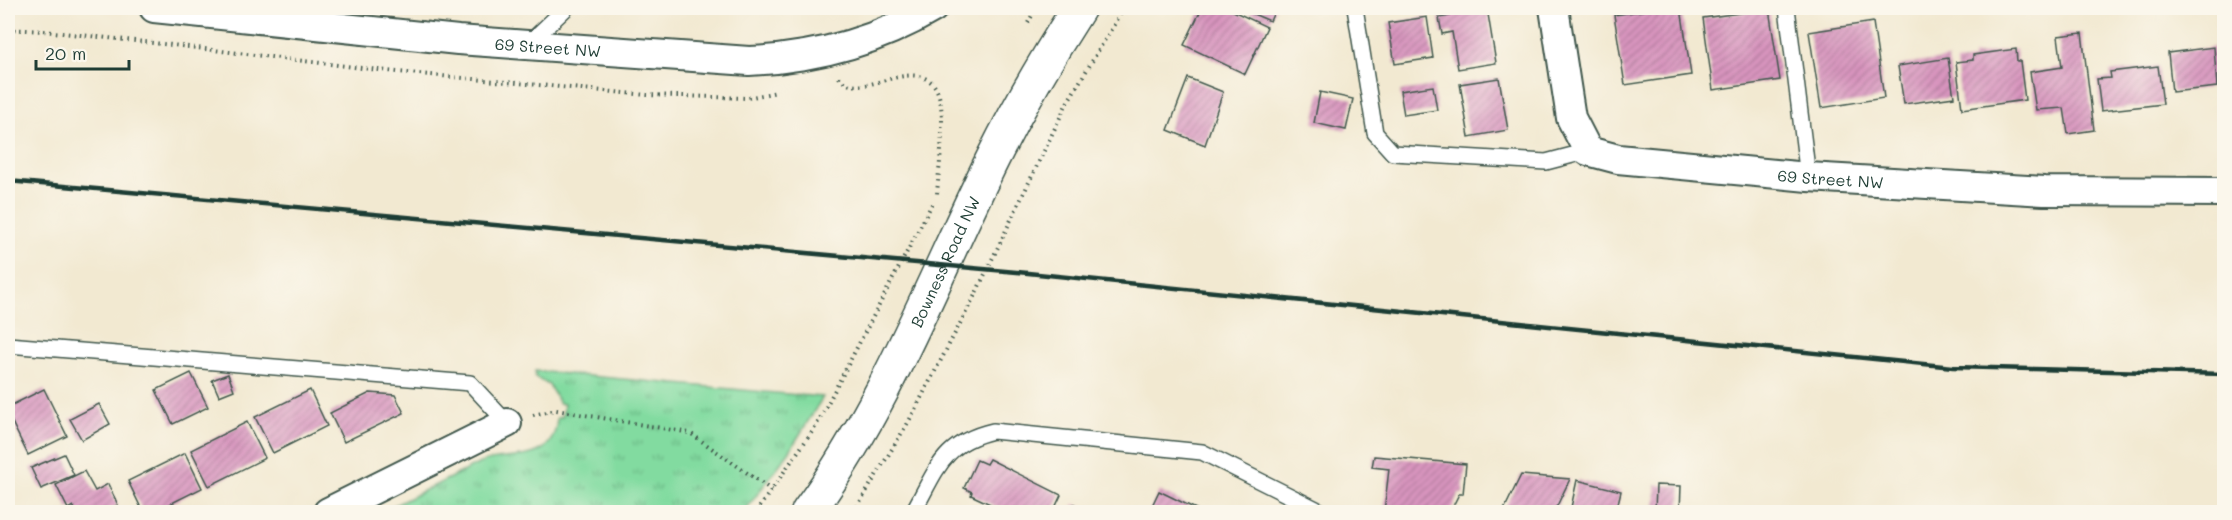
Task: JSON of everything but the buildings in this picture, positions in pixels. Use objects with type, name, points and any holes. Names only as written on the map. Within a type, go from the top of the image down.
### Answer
[{"type":"street","name":"69 Street NW","points":[[154,8],[527,46],[749,61],[782,59],[833,50],[879,36],[910,22],[933,8]]},
{"type":"street","name":"Bowness Road NW","points":[[808,513],[856,441],[884,391],[994,156],[1079,8]]},
{"type":"street","points":[[1554,8],[1571,118],[1588,151]]},
{"type":"street","name":"69 Street NW","points":[[1588,151],[1618,159],[1808,177],[2044,191],[2224,192]]},
{"type":"street","points":[[328,513],[507,423]]},
{"type":"lane","points":[[527,46],[566,8]]},
{"type":"lane","points":[[1355,8],[1375,133],[1393,153],[1546,162],[1588,151]]},
{"type":"lane","points":[[1787,8],[1808,177]]},
{"type":"lane","points":[[8,345],[470,383],[507,423]]},
{"type":"lane","points":[[914,513],[943,458],[958,444],[972,436],[993,431],[1202,452],[1322,513]]},
{"type":"path","points":[[1025,28],[1036,8]]},
{"type":"path","points":[[854,513],[909,421],[975,295],[1067,103],[1124,8]]},
{"type":"path","points":[[833,50],[838,75],[847,85],[864,85],[912,75],[928,79],[937,88],[942,102],[943,119],[937,195]]},
{"type":"path","points":[[756,513],[816,426],[942,184]]},
{"type":"path","points":[[553,410],[690,433],[773,490]]},
{"type":"path","points":[[859,513],[861,501]]},
{"type":"green space","points":[[535,371],[823,397],[789,452],[744,512],[381,512],[480,463],[529,455],[548,444],[554,434],[557,418],[562,417],[564,404],[559,403],[549,385],[535,377]]},
{"type":"railway","points":[[8,181],[1028,273],[1953,367],[2224,374]]}]
